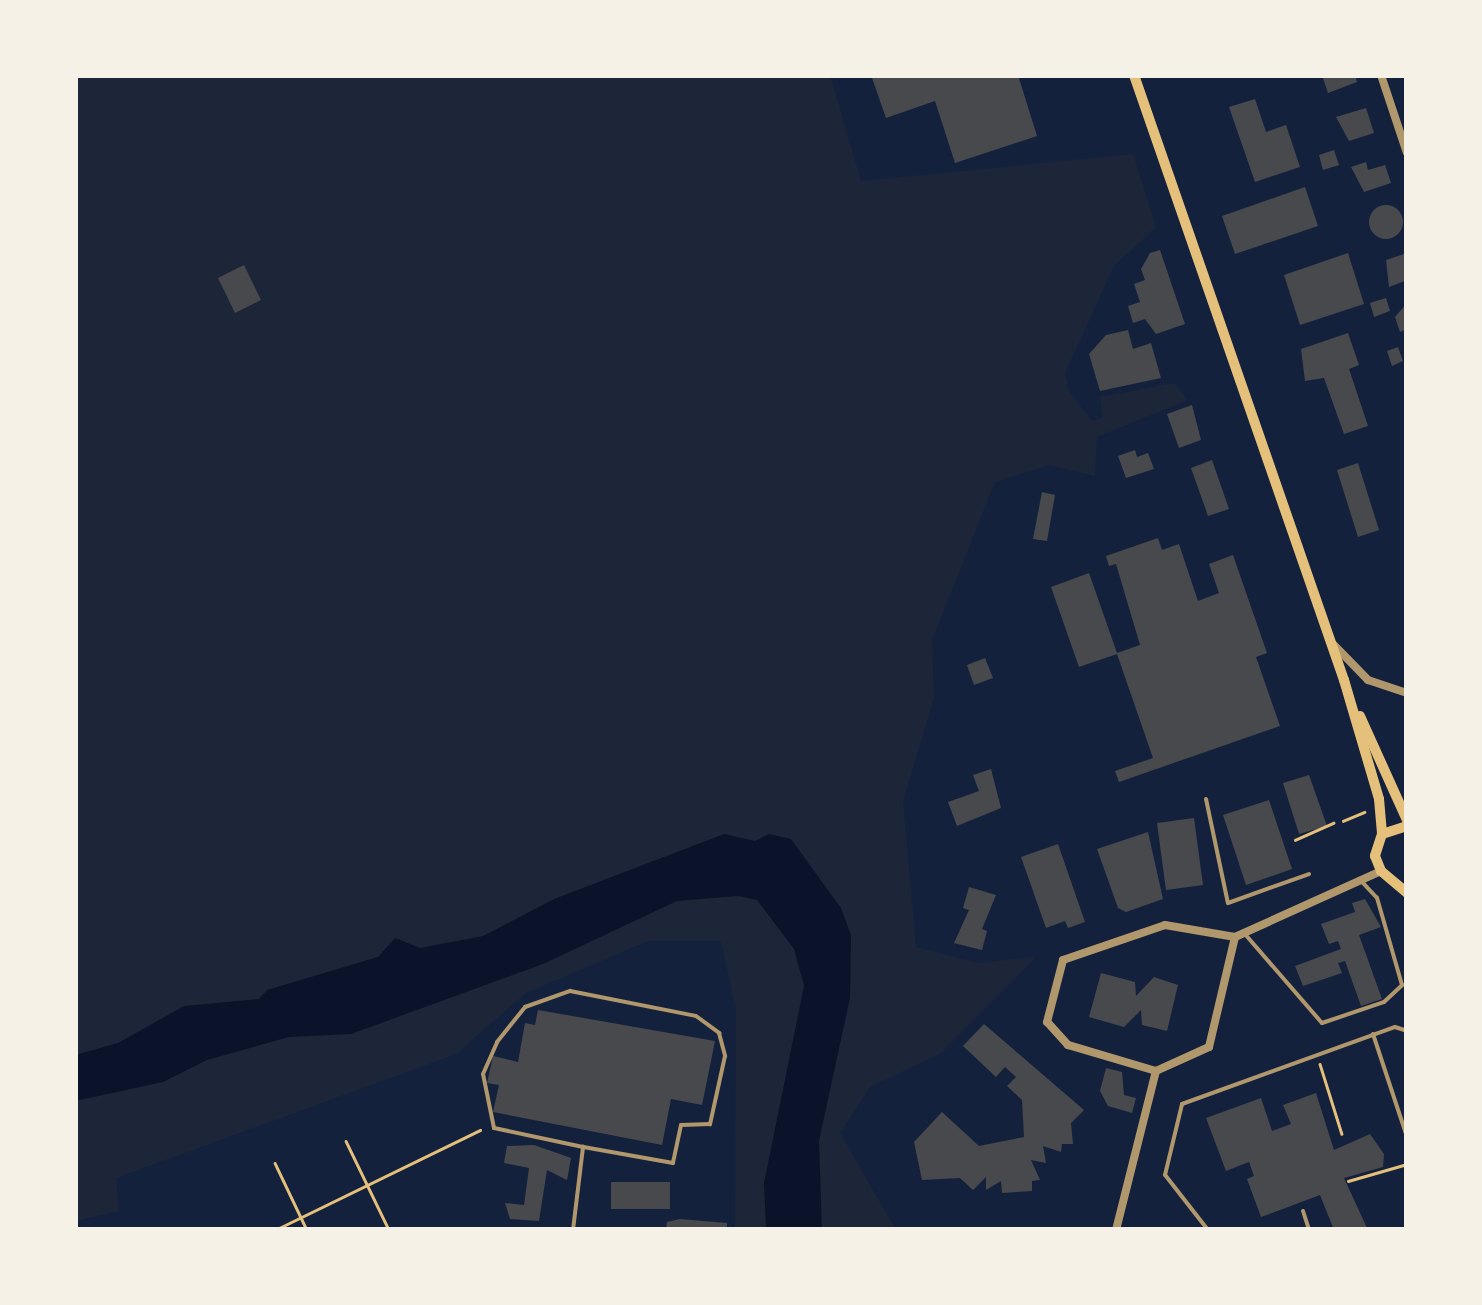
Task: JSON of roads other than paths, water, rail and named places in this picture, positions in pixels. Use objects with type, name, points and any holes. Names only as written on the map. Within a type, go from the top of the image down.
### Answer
[{"type":"main road","points":[[1134,75],[1344,680],[1379,799],[1382,834],[1375,848],[1381,871],[1407,893]]},
{"type":"main road","points":[[1344,680],[1407,823],[1382,834]]},
{"type":"main road","points":[[1394,880],[1407,881]]},
{"type":"street","points":[[1381,75],[1407,152]]},
{"type":"street","points":[[1330,640],[1368,680],[1407,693]]},
{"type":"street","points":[[1239,934],[1209,1047],[1156,1071],[1068,1045],[1047,1022],[1063,960],[1165,925],[1239,934],[1381,871]]},
{"type":"street","points":[[1116,1230],[1156,1071]]},
{"type":"lane","points":[[1206,799],[1228,903],[1308,874]]},
{"type":"lane","points":[[1239,934],[1322,1023],[1384,1002],[1402,985],[1377,898],[1361,881]]},
{"type":"lane","points":[[570,991],[598,994],[696,1016],[720,1033],[726,1056],[710,1124],[680,1126],[673,1163],[583,1147],[494,1128],[483,1074],[525,1007],[570,991]]},
{"type":"lane","points":[[1208,1230],[1164,1175],[1182,1104],[1373,1034],[1395,1027],[1407,1031]]},
{"type":"lane","points":[[1373,1034],[1407,1136]]},
{"type":"lane","points":[[573,1230],[583,1147]]},
{"type":"lane","points":[[1303,1211],[1309,1230]]}]
